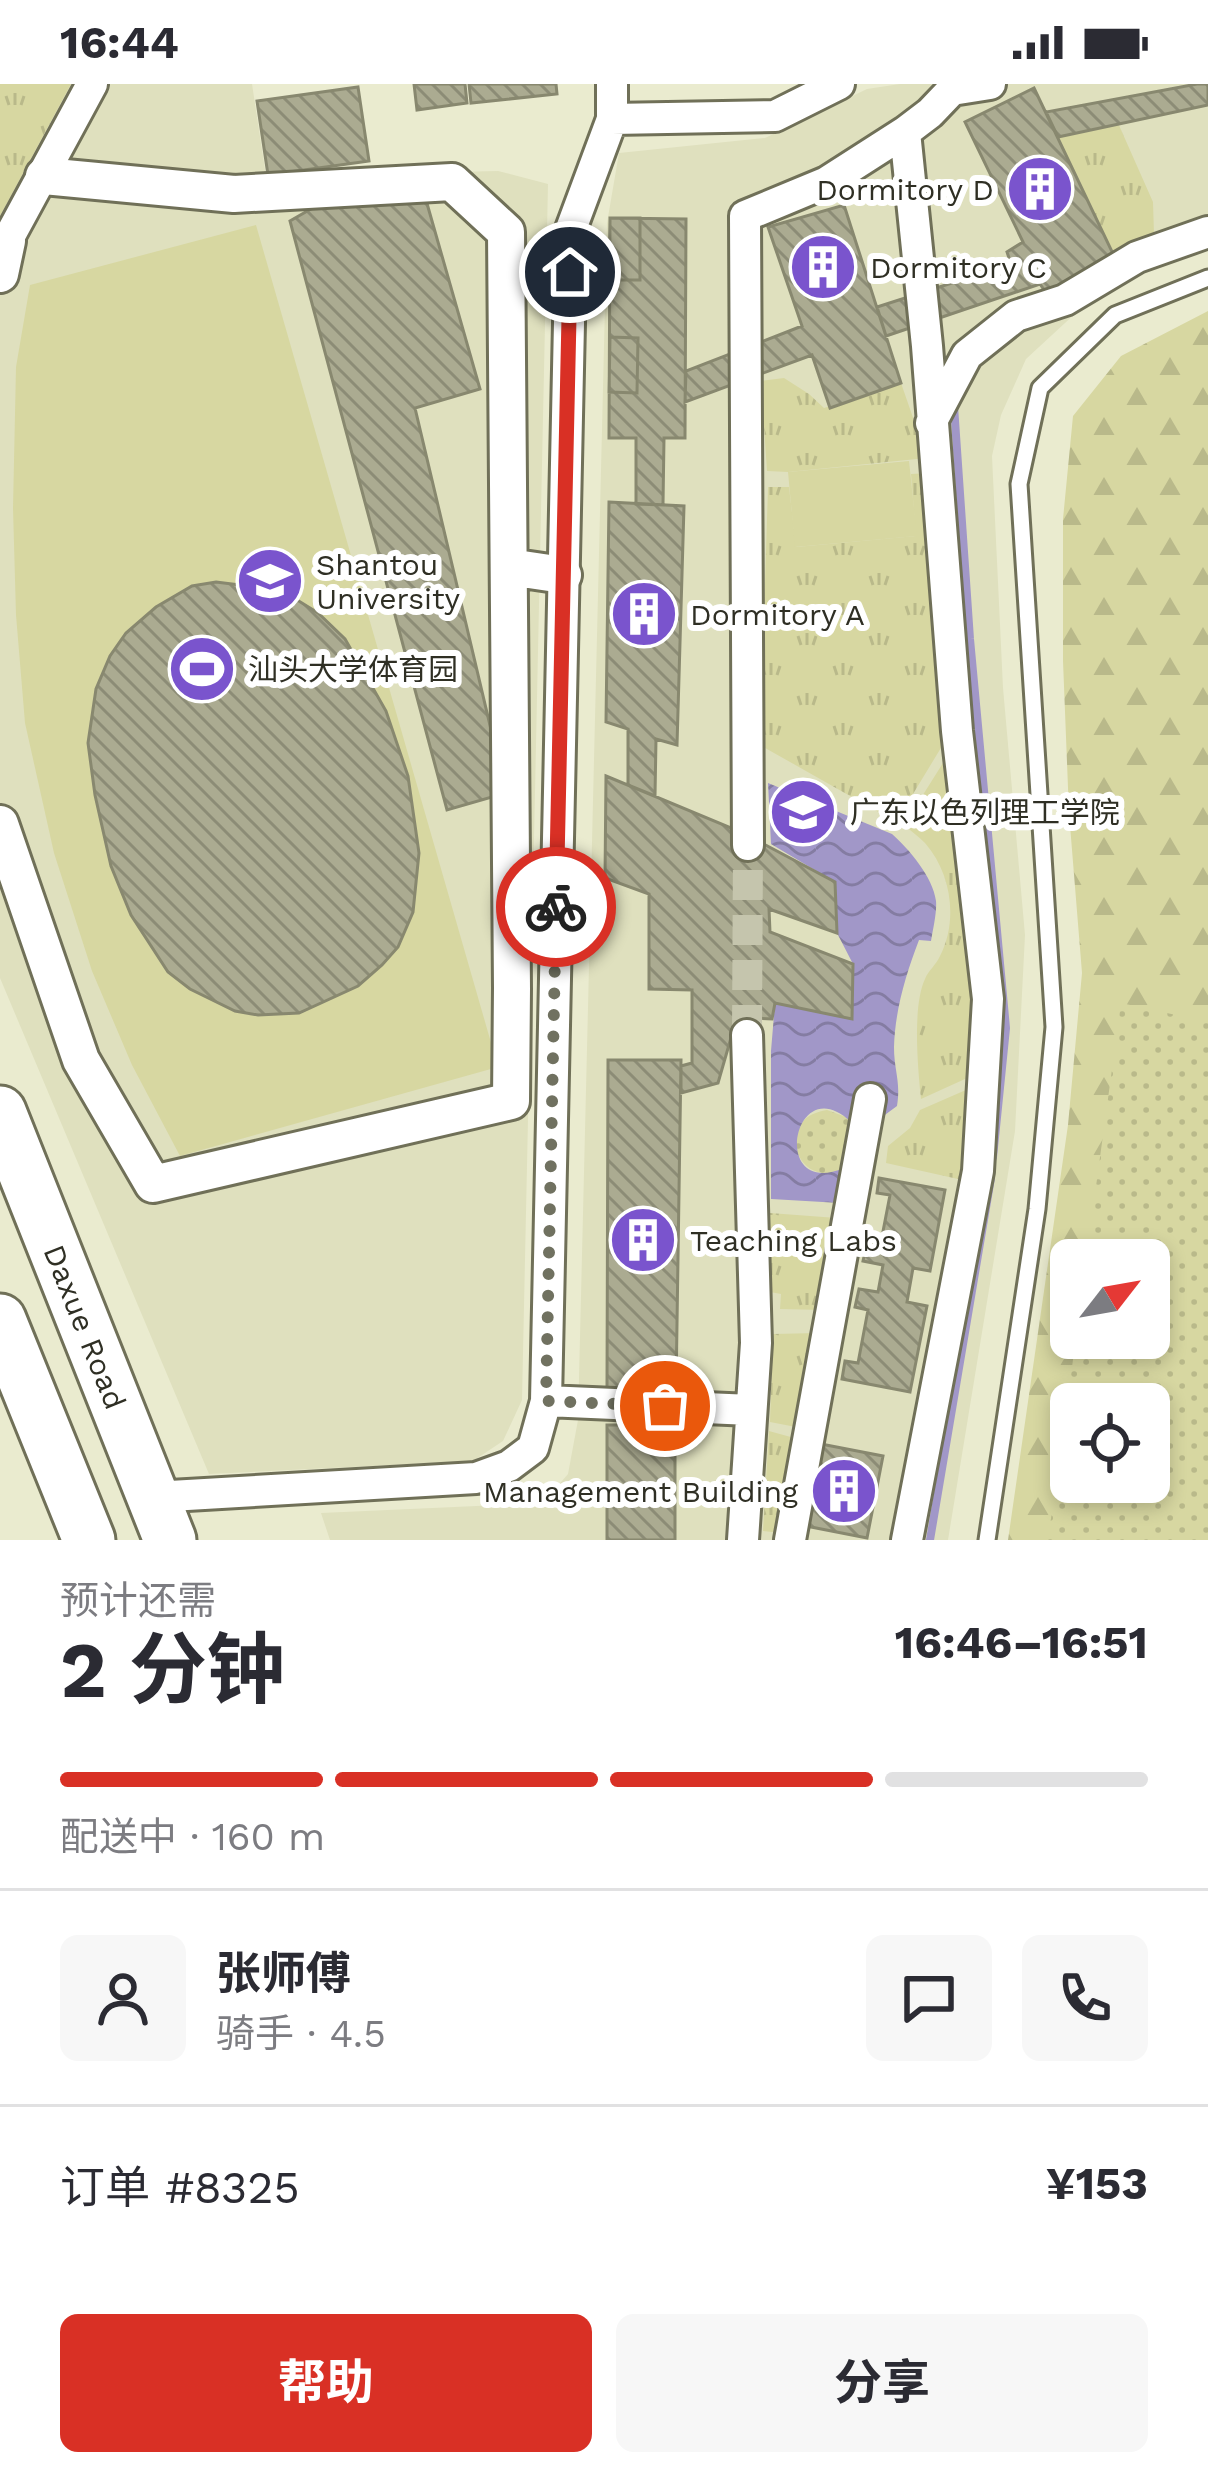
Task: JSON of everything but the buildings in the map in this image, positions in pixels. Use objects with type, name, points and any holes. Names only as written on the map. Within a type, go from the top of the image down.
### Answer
[{"type":"highway","name":"Daxue Road","points":[[0,1112],[161,1519]]},
{"type":"highway","points":[[6,1349],[89,1540]]},
{"type":"street","points":[[2,254],[92,84]]},
{"type":"street","points":[[161,1519],[476,1478],[509,1466],[533,1448],[546,1401],[571,229],[612,118],[612,84]]},
{"type":"street","points":[[612,118],[776,116],[839,84]]},
{"type":"street","points":[[748,845],[746,216],[827,182],[905,132],[952,90],[990,84]]},
{"type":"street","points":[[905,132],[957,731],[988,999],[978,1171],[907,1540]]},
{"type":"street","points":[[0,824],[81,1060],[153,1184],[511,1101],[506,232],[452,182],[234,194],[44,176]]},
{"type":"street","points":[[931,422],[967,356],[1016,316],[1065,299],[1137,257],[1208,232]]},
{"type":"street","points":[[509,567],[563,574]]},
{"type":"street","points":[[743,1540],[756,1343],[747,1035]]},
{"type":"street","points":[[790,1540],[870,1099]]},
{"type":"street","points":[[546,1401],[752,1410]]},
{"type":"lane","points":[[987,1540],[1037,1209],[1054,1027],[1019,484],[1040,388],[1115,315],[1208,278]]},
{"type":"shaded area","name":"Shantou University","points":[[0,84],[252,84],[266,176],[498,171],[548,184],[522,1400],[503,1441],[473,1461],[209,1474],[0,978]]},
{"type":"shaded area","name":"广东以色列理工学院","points":[[900,84],[1208,84],[1208,247],[1136,277],[1078,311],[1026,359],[1001,415],[992,456],[1003,688],[1025,935],[1015,1131],[948,1540],[330,1540],[321,1513],[543,1503],[568,1474],[578,1420],[607,223],[619,153],[765,138],[867,89]]},
{"type":"green space","points":[[0,84],[71,84],[0,216]]},
{"type":"green space","points":[[1118,123],[1153,202],[1154,234],[1115,258],[1058,137]]},
{"type":"green space","name":"汕头大学体育园","points":[[256,225],[498,1067],[180,1156],[132,1065],[92,971],[54,853],[25,723],[13,508],[16,367],[30,285]]},
{"type":"green space","points":[[1208,311],[1208,1540],[1008,1540],[1050,1250],[1050,1359],[1170,1359],[1170,1239],[1052,1239],[1082,973],[1063,661],[1063,519],[1073,416],[1121,356]]},
{"type":"green space","points":[[784,378],[824,408],[901,383],[927,458],[767,471],[761,381]]},
{"type":"green space","points":[[909,461],[917,536],[795,547],[788,472]]},
{"type":"green space","points":[[929,473],[950,733],[896,822],[760,745],[768,487],[789,487],[796,547],[916,536],[911,474]]},
{"type":"green space","points":[[948,755],[969,916],[976,1074],[921,1099],[918,1005],[925,979],[946,942],[950,913],[946,883],[934,855],[904,825]]},
{"type":"green space","points":[[1121,1003],[1208,1022],[1208,1540],[1048,1540],[1053,1503],[1170,1503],[1170,1383],[1070,1383],[1073,1359],[1170,1359],[1170,1239],[1089,1239]]},
{"type":"green space","points":[[975,1086],[967,1181],[886,1163],[888,1146],[910,1128],[920,1110]]},
{"type":"green space","points":[[827,1110],[853,1125],[850,1164],[833,1172],[818,1172],[806,1165],[795,1141],[809,1116]]},
{"type":"green space","points":[[770,1213],[837,1218],[823,1310],[780,1309],[781,1294],[770,1292]]},
{"type":"green space","points":[[817,1333],[801,1428],[770,1422],[773,1334]]},
{"type":"green space","points":[[769,1431],[798,1439],[781,1533],[763,1531]]},
{"type":"water","points":[[768,783],[892,834],[925,873],[936,901],[931,941],[919,940],[899,1006],[894,1047],[897,1106],[878,1120],[881,1092],[857,1087],[851,1122],[831,1109],[815,1110],[798,1136],[798,1153],[805,1167],[820,1173],[844,1168],[840,1203],[771,1199],[775,1003],[853,964],[837,933],[835,882],[771,844]]},
{"type":"waterway","points":[[954,406],[1006,1028],[993,1157]]},
{"type":"waterway","points":[[930,1540],[991,1178]]},
{"type":"tunnel","points":[[747,1035],[748,845]]},
{"type":"way so far","points":[[556,907],[546,1401],[665,1406]]},
{"type":"place","name":"Dormitory D","points":[[1040,189]]},
{"type":"place","name":"Dormitory C","points":[[823,267]]},
{"type":"place","name":"Shantou University","points":[[270,581]]},
{"type":"place","name":"Dormitory A","points":[[644,614]]},
{"type":"place","name":"汕头大学体育园","points":[[202,669]]},
{"type":"place","name":"广东以色列理工学院","points":[[803,812]]},
{"type":"place","name":"Teaching Labs","points":[[643,1240]]},
{"type":"place","name":"Management Building","points":[[844,1491]]},
{"type":"route","points":[[556,907],[570,272]]}]
